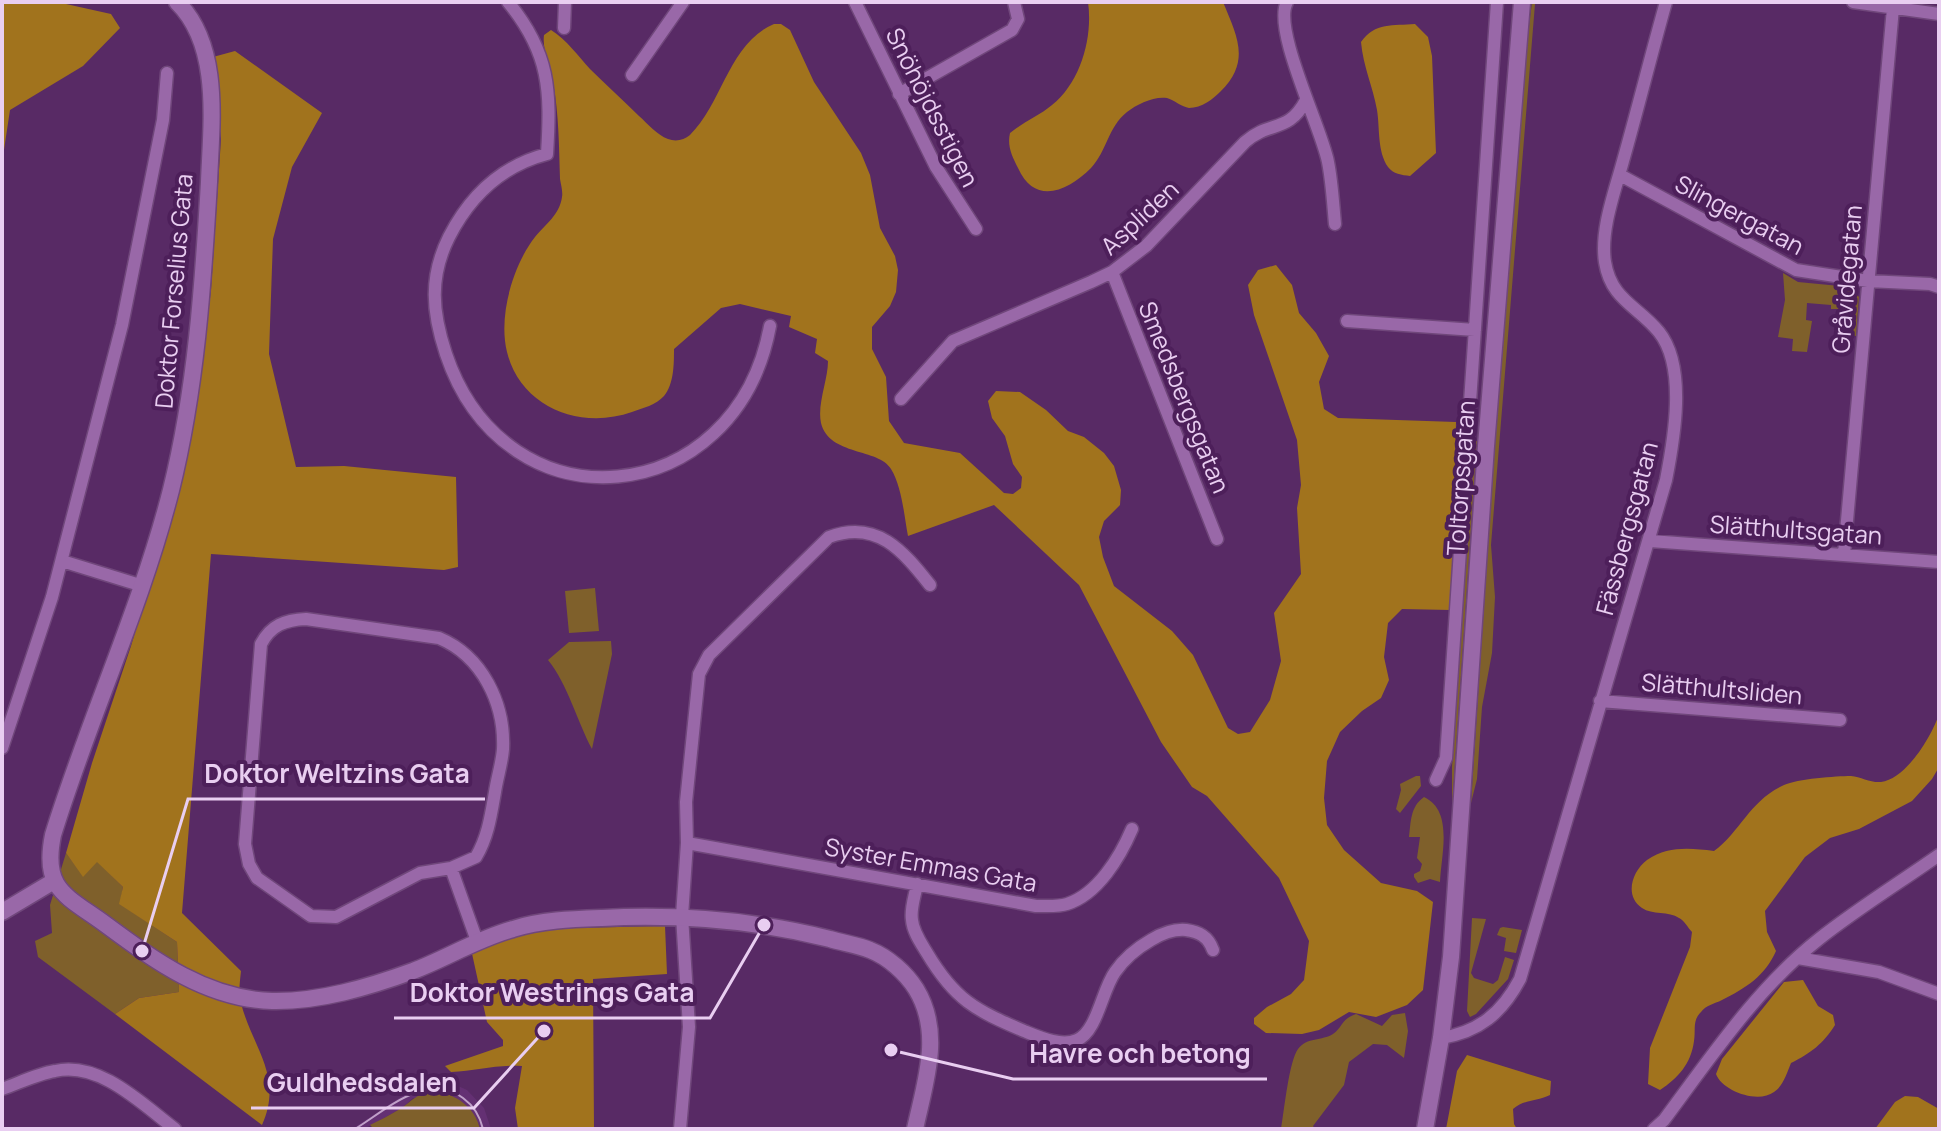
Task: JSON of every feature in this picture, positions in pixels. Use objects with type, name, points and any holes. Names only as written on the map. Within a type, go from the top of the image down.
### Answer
[{"type":"street","name":"Doktor Forselius Gata","points":[[54,881],[50,861],[53,835],[143,586],[171,489],[191,395],[200,315],[211,139],[208,74],[194,25],[178,2]]},
{"type":"street","points":[[508,2],[533,38],[545,73],[550,103],[547,154],[526,159],[477,193],[460,215],[441,252],[434,288],[437,327],[452,373],[477,414],[511,446],[530,459],[552,468],[605,478],[635,475],[695,450],[731,417],[758,373],[770,326]]},
{"type":"street","points":[[564,28],[565,2]]},
{"type":"street","points":[[632,75],[683,2]]},
{"type":"street","name":"Snöhöjdsstigen","points":[[855,2],[936,167],[976,229]]},
{"type":"street","points":[[899,94],[1012,30],[1018,19],[1014,2]]},
{"type":"street","name":"Toltorpsgatan","points":[[1436,780],[1446,758],[1497,2]]},
{"type":"street","name":"Toltorpsgatan","points":[[1425,1129],[1451,957],[1485,460],[1522,2]]},
{"type":"street","name":"Fässbergsgatan","points":[[1441,1038],[1475,1030],[1495,1012],[1520,979],[1666,480],[1674,429],[1671,356],[1664,339],[1650,322],[1623,300],[1607,271],[1604,250],[1620,175],[1666,2]]},
{"type":"street","points":[[1853,2],[1939,14]]},
{"type":"street","points":[[1284,3],[1286,27],[1306,100],[1328,162],[1335,224]]},
{"type":"street","name":"Gråvidegatan","points":[[1844,554],[1893,8]]},
{"type":"street","name":"Doktor Forselius Gata","points":[[2,748],[62,561],[122,325],[163,120],[167,73]]},
{"type":"street","name":"Aspliden","points":[[901,399],[943,351],[963,335],[1112,272],[1146,246],[1254,134],[1285,125],[1306,100]]},
{"type":"street","name":"Slingergatan","points":[[1620,175],[1796,270],[1868,281],[1939,287]]},
{"type":"street","name":"Smedsbergsgatan","points":[[1112,272],[1217,539]]},
{"type":"street","points":[[1347,321],[1475,330]]},
{"type":"street","points":[[680,1129],[689,1027],[682,916],[687,843],[686,802],[699,674],[709,655],[829,537],[841,533],[866,533],[891,542],[907,556],[930,585]]},
{"type":"street","name":"Slätthultsgatan","points":[[1650,541],[1939,562]]},
{"type":"street","points":[[62,561],[143,586]]},
{"type":"street","points":[[306,619],[439,638],[454,644],[475,662],[487,679],[503,749],[488,831],[476,857],[451,868],[420,873],[336,917],[311,916],[257,878],[249,864],[245,844],[261,644],[282,622],[306,619]]},
{"type":"street","name":"Slätthultsliden","points":[[1600,701],[1840,720]]},
{"type":"street","name":"Syster Emmas Gata","points":[[687,843],[1036,906],[1069,904],[1102,877],[1124,847],[1132,829]]},
{"type":"street","points":[[1654,1129],[1740,1020],[1798,958],[1819,939],[1939,855]]},
{"type":"street","points":[[451,868],[477,941]]},
{"type":"street","points":[[2,912],[54,881],[72,900],[172,971],[196,984],[243,998],[272,1001],[338,994],[415,970],[477,941],[515,928],[561,921],[682,916],[755,924],[870,950],[904,974],[915,987],[931,1029],[929,1069],[915,1129]]},
{"type":"street","points":[[917,884],[911,912],[913,927],[945,983],[967,1001],[998,1019],[1037,1036],[1061,1042],[1077,1041],[1092,1027],[1104,991],[1114,973],[1140,947],[1178,930],[1197,932],[1206,937],[1213,950]]},
{"type":"street","points":[[1798,958],[1879,972],[1939,994]]},
{"type":"street","points":[[2,1089],[55,1071],[88,1071],[132,1097],[175,1129]]},
{"type":"shaded area","points":[[2,2],[57,2],[111,14],[120,28],[83,66],[10,110],[2,163]]},
{"type":"shaded area","points":[[1088,2],[1223,2],[1236,37],[1239,59],[1230,80],[1211,100],[1189,108],[1170,99],[1151,99],[1127,112],[1091,168],[1062,188],[1043,191],[1025,180],[1018,168],[1010,147],[1010,133],[1052,105],[1071,84],[1083,58],[1089,30]]},
{"type":"shaded area","points":[[1532,2],[1535,4],[1491,545],[1495,597],[1492,653],[1482,707],[1477,779],[1471,803],[1500,360],[1523,75]]},
{"type":"shaded area","points":[[774,24],[781,24],[790,30],[814,82],[861,153],[870,175],[880,228],[895,256],[898,270],[896,292],[890,306],[872,327],[872,349],[886,377],[889,421],[904,443],[960,453],[1004,493],[1013,494],[1021,488],[1022,477],[1013,464],[1005,436],[992,418],[988,401],[996,391],[1020,392],[1046,410],[1068,431],[1084,437],[1104,453],[1114,466],[1121,490],[1120,505],[1104,521],[1099,537],[1114,586],[1172,631],[1193,655],[1228,728],[1238,734],[1250,732],[1270,700],[1281,661],[1274,613],[1301,574],[1297,508],[1301,485],[1297,440],[1254,315],[1248,285],[1258,270],[1276,265],[1292,285],[1299,313],[1316,333],[1329,356],[1319,382],[1324,409],[1338,418],[1456,422],[1451,610],[1402,609],[1388,623],[1384,657],[1389,680],[1381,698],[1340,732],[1327,761],[1324,798],[1327,825],[1344,850],[1381,883],[1417,891],[1433,902],[1423,990],[1407,1005],[1376,1017],[1349,1012],[1319,1030],[1302,1034],[1266,1033],[1254,1024],[1254,1018],[1291,994],[1304,980],[1309,941],[1279,878],[1207,796],[1192,787],[1161,742],[1079,585],[994,505],[908,536],[900,493],[891,469],[885,462],[844,447],[826,434],[820,416],[828,361],[815,353],[817,339],[789,327],[791,316],[740,304],[721,308],[674,349],[672,380],[664,396],[649,406],[613,417],[574,416],[556,410],[525,388],[514,371],[507,352],[504,323],[509,292],[527,249],[555,214],[562,195],[556,107],[544,35],[551,30],[557,34],[653,129],[664,137],[677,140],[690,135],[701,122],[747,45]]},
{"type":"shaded area","points":[[1415,24],[1428,37],[1432,56],[1436,153],[1410,176],[1392,171],[1384,161],[1377,110],[1361,42],[1378,28]]},
{"type":"shaded area","points":[[235,51],[322,113],[292,167],[273,239],[269,354],[296,467],[344,466],[456,477],[458,567],[444,570],[211,554],[182,913],[241,971],[241,1003],[268,1076],[270,1091],[262,1125],[115,1014],[139,998],[179,992],[177,942],[119,904],[123,887],[97,862],[83,877],[66,853],[180,479],[202,363],[211,290],[221,139],[213,57]]},
{"type":"shaded area","points":[[1783,273],[1798,282],[1850,287],[1859,297],[1856,336],[1852,335],[1851,340],[1841,337],[1839,329],[1842,328],[1844,309],[1807,303],[1806,320],[1812,321],[1807,352],[1792,351],[1793,339],[1778,337],[1785,300]]},
{"type":"shaded area","points":[[1474,441],[1477,441],[1452,808],[1452,767]]},
{"type":"shaded area","points":[[595,588],[599,631],[569,633],[565,591]]},
{"type":"shaded area","points":[[611,641],[612,654],[592,749],[548,660],[569,642]]},
{"type":"shaded area","points":[[1939,714],[1939,767],[1932,779],[1912,801],[1859,829],[1830,838],[1805,857],[1765,911],[1767,932],[1776,951],[1766,968],[1747,986],[1708,1006],[1698,1015],[1690,1057],[1672,1081],[1660,1090],[1648,1084],[1650,1048],[1690,947],[1692,932],[1683,920],[1646,910],[1636,903],[1632,884],[1637,870],[1655,855],[1671,850],[1714,851],[1754,807],[1784,785],[1844,776],[1877,782],[1890,779],[1917,755]]},
{"type":"shaded area","points":[[1420,776],[1421,786],[1400,813],[1396,809],[1400,784]]},
{"type":"shaded area","points":[[1424,797],[1439,812],[1443,823],[1440,882],[1430,879],[1418,883],[1414,877],[1422,864],[1417,858],[1420,837],[1409,837],[1410,826],[1414,810]]},
{"type":"shaded area","points":[[66,853],[83,876],[97,861],[123,887],[120,904],[177,942],[179,992],[139,998],[115,1014],[38,957],[35,941],[52,933],[50,905]]},
{"type":"shaded area","points":[[1472,918],[1486,919],[1471,973],[1474,978],[1493,984],[1498,980],[1505,957],[1514,960],[1508,979],[1470,1017],[1467,1011]]},
{"type":"shaded area","points":[[665,926],[667,974],[593,979],[594,1129],[518,1129],[515,1108],[522,1066],[451,1072],[445,1066],[503,1046],[503,1040],[487,1022],[471,949],[529,929]]},
{"type":"shaded area","points":[[1503,927],[1522,930],[1516,953],[1504,951],[1506,938],[1497,935]]},
{"type":"shaded area","points":[[1803,980],[1818,1006],[1833,1015],[1835,1025],[1830,1032],[1805,1056],[1791,1063],[1774,1092],[1759,1097],[1750,1096],[1725,1086],[1716,1074],[1722,1059],[1784,982]]},
{"type":"shaded area","points":[[1405,1013],[1408,1031],[1404,1058],[1387,1045],[1373,1044],[1349,1062],[1344,1085],[1313,1126],[1315,1129],[1281,1129],[1292,1064],[1302,1045],[1333,1034],[1347,1018],[1356,1014],[1382,1026],[1392,1015]]},
{"type":"shaded area","points":[[1467,1055],[1551,1081],[1550,1095],[1513,1109],[1517,1129],[1446,1129],[1457,1071]]},
{"type":"shaded area","points":[[433,1082],[454,1084],[467,1090],[484,1108],[491,1129],[480,1129],[479,1124],[413,1098],[402,1108],[364,1129],[352,1129],[416,1087]]},
{"type":"shaded area","points":[[434,1091],[450,1095],[463,1103],[474,1114],[480,1129],[374,1129],[370,1125],[419,1095]]},
{"type":"shaded area","points":[[1905,1096],[1918,1097],[1939,1109],[1939,1129],[1875,1129],[1895,1102]]},
{"type":"tram line","points":[[355,1129],[407,1096],[435,1089],[449,1091],[467,1101],[483,1129]]},
{"type":"place","name":"Doktor Westrings Gata","points":[[764,925]]},
{"type":"place","name":"Doktor Weltzins Gata","points":[[142,951]]},
{"type":"place","name":"Guldhedsdalen","points":[[544,1031]]},
{"type":"place","name":"Havre och betong","points":[[891,1050]]}]
